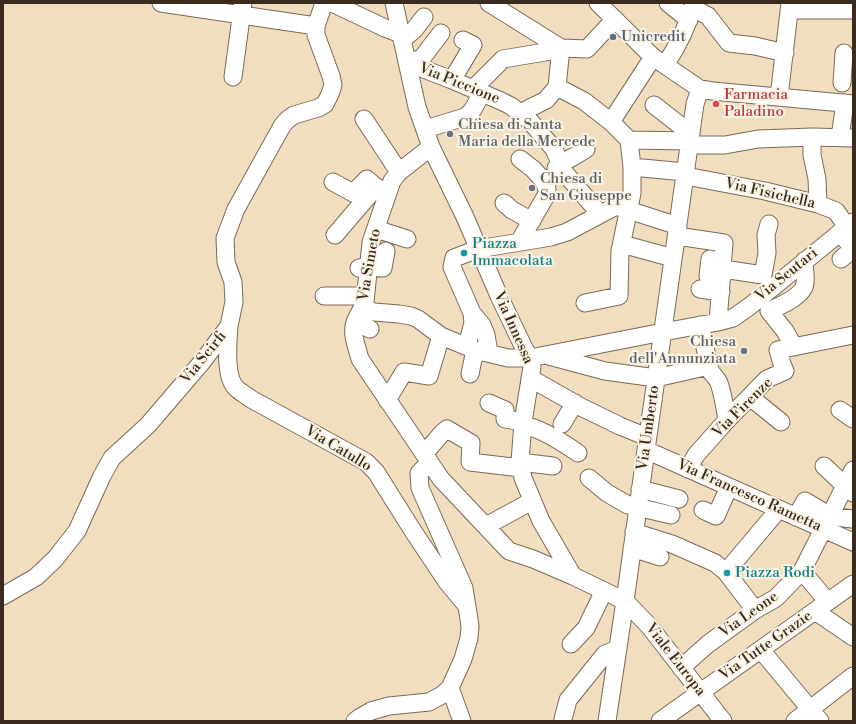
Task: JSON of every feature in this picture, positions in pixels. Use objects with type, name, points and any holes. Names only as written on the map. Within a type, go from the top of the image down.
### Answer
[{"type":"street","points":[[161,4],[242,9],[316,26],[324,3]]},
{"type":"street","points":[[332,3],[402,37],[414,30],[424,17]]},
{"type":"street","name":"Via Innessa","points":[[394,3],[417,108],[431,147],[525,350],[538,356],[532,367],[523,424],[521,465],[523,478],[541,521],[573,576]]},
{"type":"street","points":[[489,3],[561,48]]},
{"type":"street","points":[[598,3],[659,61],[700,89],[780,97],[844,97]]},
{"type":"street","points":[[668,3],[708,16],[729,43],[784,52]]},
{"type":"street","points":[[780,97],[790,6],[853,10]]},
{"type":"street","points":[[233,77],[242,9]]},
{"type":"street","points":[[611,122],[659,61],[675,51],[692,10]]},
{"type":"street","points":[[425,129],[465,117],[472,111],[477,91],[502,59],[561,48],[587,49],[615,20]]},
{"type":"street","name":"Via Scirfi","points":[[3,596],[36,577],[55,559],[77,531],[102,476],[112,458],[148,425],[202,362],[229,326],[234,302],[233,282],[226,262],[225,238],[236,209],[282,126],[294,115],[318,108],[324,104],[333,85],[316,35],[316,26]]},
{"type":"street","points":[[408,63],[422,58],[441,33]]},
{"type":"street","points":[[452,80],[473,45],[462,40]]},
{"type":"street","points":[[520,113],[546,100],[557,86],[561,48]]},
{"type":"street","points":[[629,140],[690,140],[724,145],[758,139],[846,137],[844,53]]},
{"type":"street","name":"Via Piccione","points":[[408,63],[501,101],[511,106],[529,120],[554,149],[551,173],[564,172],[600,214]]},
{"type":"street","points":[[557,86],[584,101],[611,122],[629,140],[632,167],[632,193],[620,250],[619,296],[584,303]]},
{"type":"street","name":"Via Umberto","points":[[607,721],[695,104],[700,89]]},
{"type":"street","points":[[654,105],[690,140]]},
{"type":"street","points":[[364,119],[399,172]]},
{"type":"street","points":[[812,137],[812,155],[817,179],[818,204]]},
{"type":"street","name":"Via Simeto","points":[[431,147],[399,172],[382,190],[376,229],[364,268],[364,302],[353,330],[360,359],[368,361],[387,400],[441,479],[509,550],[573,576]]},
{"type":"street","points":[[519,242],[547,194],[551,173],[586,149]]},
{"type":"street","points":[[520,159],[533,169],[551,173]]},
{"type":"street","name":"Via Fisichella","points":[[632,167],[685,172],[691,177],[765,191],[818,204],[836,211],[847,227],[850,249]]},
{"type":"street","points":[[333,182],[353,193],[367,179],[382,190],[335,235]]},
{"type":"street","points":[[504,203],[512,210],[532,221]]},
{"type":"street","points":[[470,374],[476,350],[486,335],[482,325],[472,313],[452,267],[454,258],[478,249],[551,237],[567,232],[616,206],[629,210],[677,231],[724,237],[719,274],[718,322]]},
{"type":"street","points":[[700,289],[719,274],[763,275],[767,253],[766,235],[769,224]]},
{"type":"street","name":"Via Scutari","points":[[538,356],[718,322],[732,318],[750,306],[847,227]]},
{"type":"street","points":[[376,229],[407,239]]},
{"type":"street","points":[[622,244],[673,258]]},
{"type":"street","points":[[364,268],[383,268],[386,251]]},
{"type":"street","points":[[750,306],[758,310],[769,311],[784,305],[803,291],[805,283],[804,261]]},
{"type":"street","points":[[324,296],[364,302],[374,312],[410,316],[418,319],[441,336],[476,350],[508,358],[538,356],[606,371],[656,378],[709,366]]},
{"type":"street","points":[[769,311],[785,331],[794,347]]},
{"type":"street","points":[[472,313],[469,338],[476,350]]},
{"type":"street","points":[[355,322],[370,330]]},
{"type":"street","points":[[700,325],[709,366],[712,374],[716,377],[719,383],[728,420]]},
{"type":"street","name":"Via Catullo","points":[[229,326],[227,348],[229,372],[235,387],[251,399],[366,462],[376,472],[447,582],[467,606]]},
{"type":"street","name":"Via Firenze","points":[[688,469],[696,455],[767,379],[785,372],[778,350],[853,335]]},
{"type":"street","points":[[387,400],[404,372],[429,376],[441,336]]},
{"type":"street","name":"Via Francesco Rametta","points":[[530,378],[620,426],[688,469],[796,517],[805,501],[827,522],[853,542]]},
{"type":"street","points":[[750,397],[781,422]]},
{"type":"street","points":[[489,403],[506,410],[505,419],[523,424],[550,436],[566,444],[578,453]]},
{"type":"street","points":[[562,424],[575,403]]},
{"type":"street","points":[[355,721],[371,711],[389,706],[429,702],[442,695],[450,688],[469,638],[470,623],[464,588],[420,488],[419,473],[424,468],[427,459],[443,432],[447,429],[471,443],[470,462],[553,466]]},
{"type":"street","points":[[824,466],[849,490]]},
{"type":"street","name":"Via Leone","points":[[681,668],[708,644],[755,610],[776,598],[802,571],[827,522],[849,490],[853,470]]},
{"type":"street","points":[[589,478],[606,494],[628,505],[671,515]]},
{"type":"street","points":[[703,510],[716,516],[729,487]]},
{"type":"street","points":[[640,489],[679,498]]},
{"type":"street","points":[[486,526],[532,500]]},
{"type":"street","points":[[725,565],[779,509]]},
{"type":"street","points":[[827,522],[852,519]]},
{"type":"street","points":[[633,540],[660,557]]},
{"type":"street","points":[[633,540],[672,544],[725,565],[755,610]]},
{"type":"street","points":[[802,571],[822,606],[853,637]]},
{"type":"street","points":[[573,576],[625,601]]},
{"type":"street","name":"Via Tutte Grazie","points":[[660,721],[853,584]]},
{"type":"street","points":[[571,644],[586,628],[604,591]]},
{"type":"street","name":"Viale Europa","points":[[625,601],[649,626],[723,721]]},
{"type":"street","points":[[563,719],[568,700],[606,654],[618,649]]},
{"type":"street","points":[[761,650],[815,715]]},
{"type":"street","points":[[795,721],[815,715],[853,676]]},
{"type":"street","points":[[450,688],[462,721]]},
{"type":"place","name":"Unicredit","points":[[613,37]]},
{"type":"place","name":"Farmacia Paladino","points":[[716,104]]},
{"type":"place","name":"Chiesa di Santa Maria della Mercede","points":[[450,134]]},
{"type":"place","name":"Chiesa di San Giuseppe","points":[[532,188]]},
{"type":"place","name":"Piazza Immacolata","points":[[464,253]]},
{"type":"place","name":"Chiesa dell'Annunziata","points":[[744,351]]},
{"type":"place","name":"Piazza Rodi","points":[[727,573]]}]
